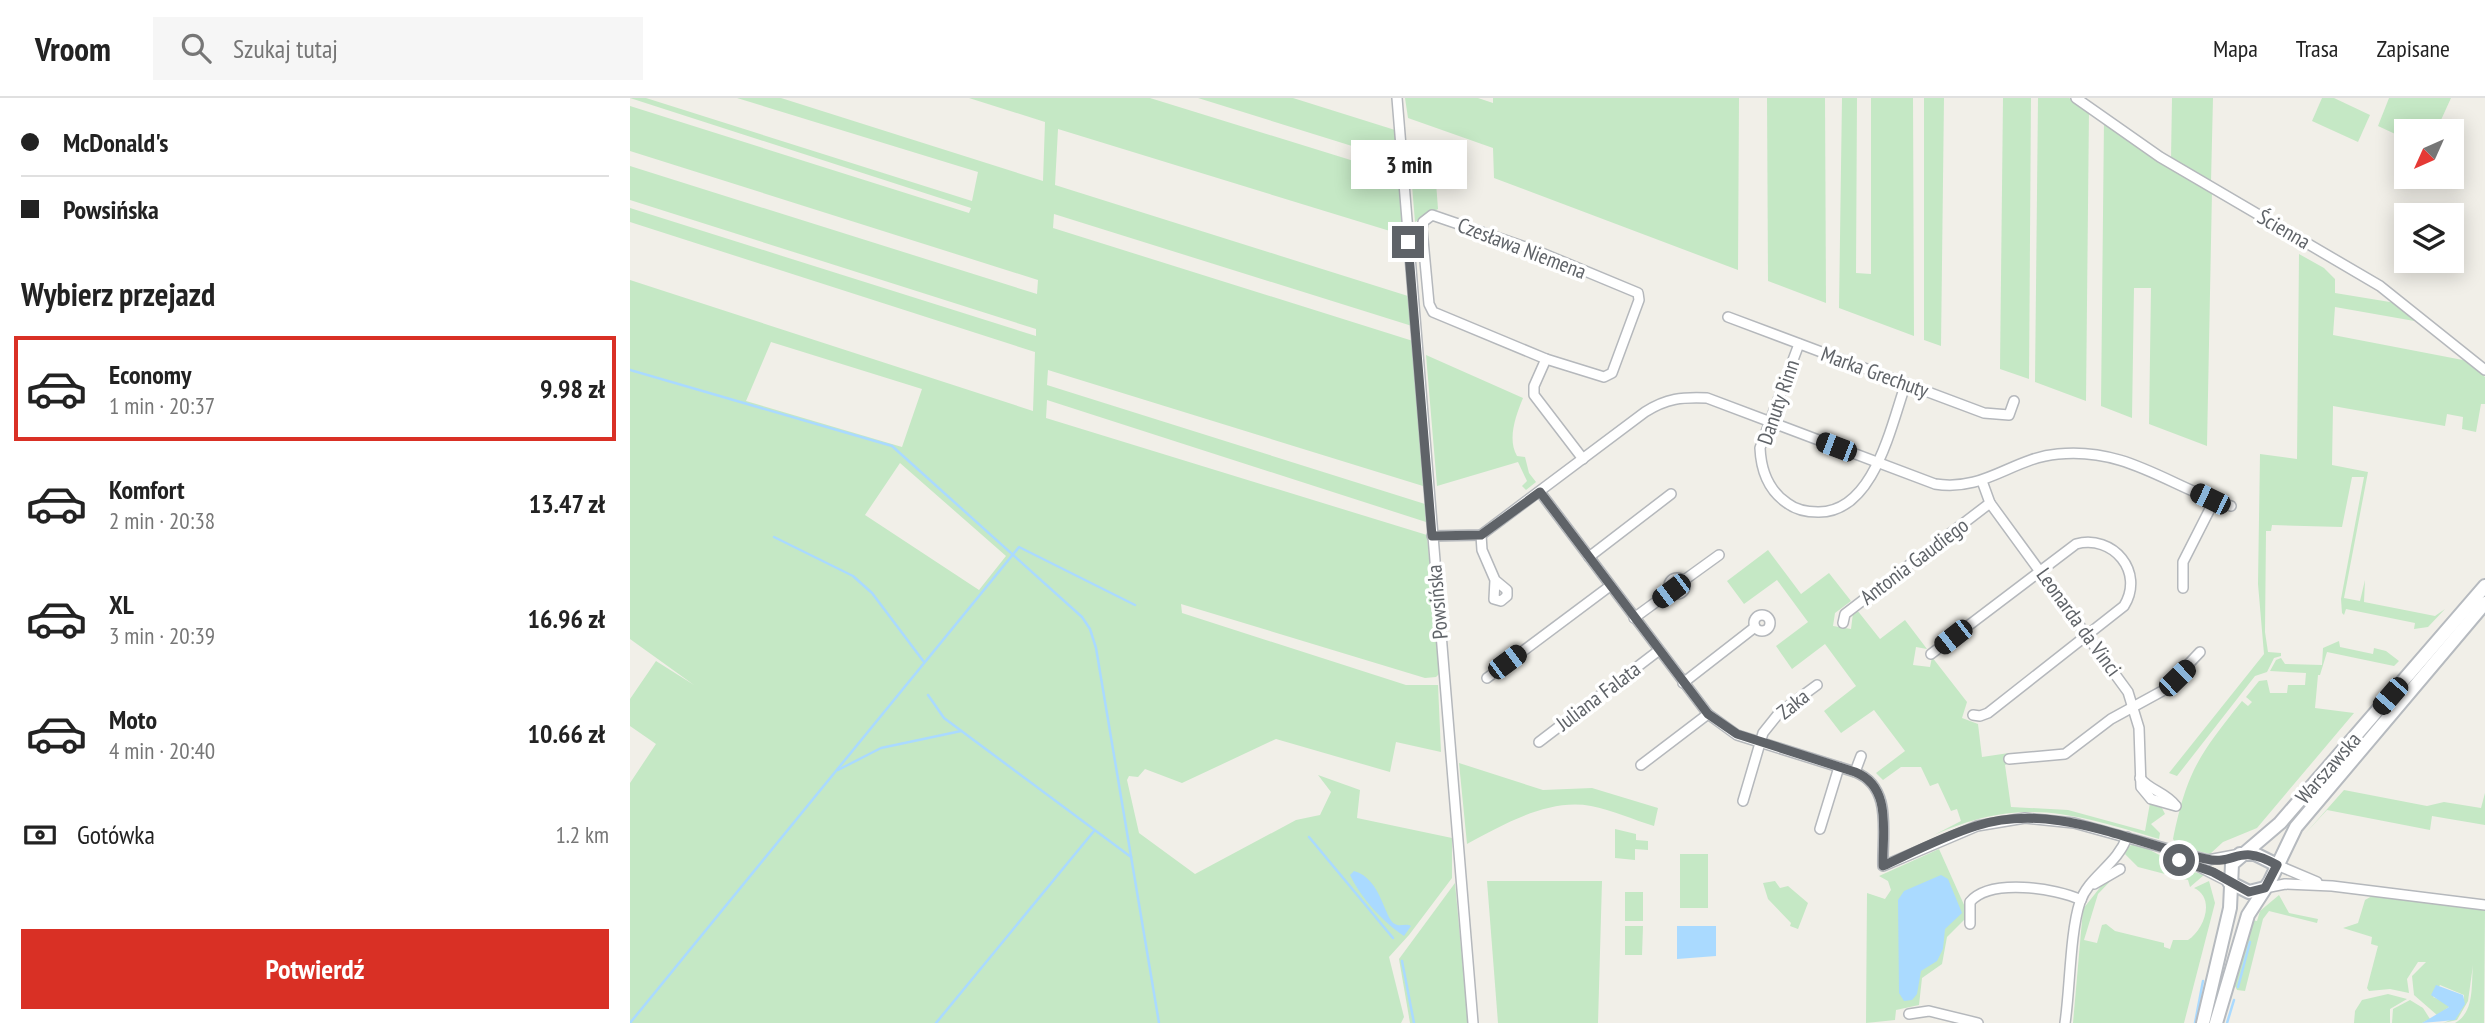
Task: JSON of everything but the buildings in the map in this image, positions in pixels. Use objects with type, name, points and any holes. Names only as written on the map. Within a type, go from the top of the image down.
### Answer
[{"type":"main road","name":"Warszawska","points":[[2241,854],[2280,823],[2485,586]]},
{"type":"main road","name":"Warszawska","points":[[2277,865],[2303,817],[2485,603]]},
{"type":"main road","points":[[2203,1023],[2230,908],[2229,882],[2232,864],[2241,854],[2255,854],[2277,865],[2248,915],[2217,1023]]},
{"type":"main road","points":[[2229,882],[2249,892],[2265,888]]},
{"type":"street","name":"Powsińska","points":[[1397,98],[1474,1023]]},
{"type":"street","name":"Ścienna","points":[[2076,98],[2160,157],[2380,286],[2485,370]]},
{"type":"street","name":"Czesława Niemena","points":[[1432,215],[1537,251],[1634,291],[1640,296],[1612,373],[1604,377],[1546,359],[1433,312],[1429,304],[1422,229],[1427,217],[1432,215]]},
{"type":"street","name":"Marka Grechuty","points":[[1728,317],[1984,414],[2009,415],[2014,401]]},
{"type":"street","name":"Danuty Rinn","points":[[1799,344],[1760,448],[1763,471],[1777,496],[1797,510],[1826,512],[1840,508],[1860,492],[1877,462],[1906,383]]},
{"type":"street","points":[[1546,359],[1534,386],[1534,395],[1583,459]]},
{"type":"street","points":[[1432,536],[1481,535],[1645,412],[1662,401],[1678,397],[1707,398],[1935,484],[1956,487],[1982,481],[2022,464],[2056,454],[2087,453],[2116,457],[2231,506]]},
{"type":"street","name":"Leonarda da Vinci","points":[[1982,481],[1990,503],[2120,677],[2134,706],[2139,728],[2139,776]]},
{"type":"street","points":[[1540,492],[1658,652],[1708,714],[1728,730],[1760,743],[1855,772],[1872,783],[1880,796],[1883,866],[1977,826],[2007,820],[2060,820],[2215,860],[2241,854]]},
{"type":"street","points":[[1589,557],[1671,494]]},
{"type":"street","points":[[2183,589],[2183,562],[2214,501]]},
{"type":"street","name":"Antonia Gaudiego","points":[[1843,623],[1845,614],[1990,503]]},
{"type":"street","points":[[1481,535],[1482,550],[1495,580]]},
{"type":"street","points":[[1931,654],[2076,544],[2088,541],[2112,548],[2122,559],[2133,580],[2130,596],[2124,606],[1988,713],[1973,715]]},
{"type":"street","points":[[1634,618],[1671,591],[1680,593],[1684,588],[1683,582],[1719,555]]},
{"type":"street","points":[[1487,678],[1610,586]]},
{"type":"street","points":[[1683,683],[1755,627]]},
{"type":"street","name":"Juliana Falata","points":[[1539,742],[1658,652]]},
{"type":"street","points":[[2009,759],[2065,754],[2111,719],[2164,690],[2200,652]]},
{"type":"street","name":"Zaka","points":[[1743,801],[1763,733],[1774,718],[1817,685]]},
{"type":"street","points":[[1641,765],[1708,714]]},
{"type":"street","points":[[1855,772],[1861,756]]},
{"type":"street","points":[[1820,829],[1839,767]]},
{"type":"street","points":[[2065,1023],[2081,900],[2099,872],[2120,856],[2127,837]]},
{"type":"street","points":[[2166,849],[2179,860],[2229,882]]},
{"type":"street","points":[[2277,865],[2288,872],[2332,886]]},
{"type":"street","points":[[2093,885],[2120,869]]},
{"type":"street","points":[[2265,888],[2285,884],[2332,886],[2485,905]]},
{"type":"street","points":[[1970,924],[1970,902],[1979,894],[2034,887],[2081,900]]},
{"type":"street","points":[[1909,1014],[1929,1012],[1978,1023]]},
{"type":"green space","points":[[630,98],[646,98],[972,201],[978,172],[737,98],[781,98],[1043,181],[1045,122],[969,98],[1150,98],[1399,175],[1403,235],[1058,129],[1055,185],[1408,296],[1412,326],[1054,214],[1053,228],[1413,341],[1423,486],[1048,370],[1047,385],[1425,504],[1426,522],[1047,400],[1046,418],[1427,535],[1439,674],[1436,677],[1425,678],[1181,604],[1182,613],[1406,685],[1438,685],[1441,752],[1396,742],[1390,772],[1276,739],[1182,783],[1145,769],[1138,777],[1129,776],[1127,780],[1139,833],[1195,874],[1296,820],[1320,815],[1331,792],[1318,775],[1360,790],[1357,818],[1452,838],[1452,878],[1389,957],[1404,1017],[1401,1023],[630,1023],[630,783],[656,744],[630,726],[630,699],[656,661],[694,685],[630,639],[630,280],[1033,411],[1035,352],[630,222],[630,208],[1036,336],[1036,329],[630,200],[630,166],[1037,294],[1038,280],[630,151],[630,106],[969,213],[971,208]],"holes":[[[771,342],[922,389],[902,447],[746,401]],[[900,463],[1006,556],[979,590],[865,515]]]},
{"type":"green space","points":[[1198,98],[1293,98],[1395,130],[1397,160]]},
{"type":"green space","points":[[1405,98],[1478,98],[1493,103],[1493,98],[1739,98],[1738,270],[1494,178],[1493,148],[1408,118]]},
{"type":"green space","points":[[1767,98],[1825,98],[1826,303],[1768,281]]},
{"type":"green space","points":[[1842,98],[1857,98],[1856,273],[1871,274],[1871,98],[1913,98],[1914,336],[1839,308]]},
{"type":"green space","points":[[1924,98],[1944,98],[1941,346],[1924,340]]},
{"type":"green space","points":[[2003,98],[2031,98],[2029,379],[2000,369]]},
{"type":"green space","points":[[2038,98],[2069,98],[2089,109],[2086,401],[2035,382]]},
{"type":"green space","points":[[2172,98],[2213,98],[2211,182],[2171,160]]},
{"type":"green space","points":[[2322,98],[2334,98],[2370,115],[2358,142],[2312,121]]},
{"type":"green space","points":[[2389,98],[2451,98],[2441,119],[2394,119],[2394,133],[2378,126]]},
{"type":"green space","points":[[2104,119],[2212,191],[2207,446],[2149,424],[2151,288],[2134,288],[2132,418],[2101,406]]},
{"type":"green space","points":[[1410,161],[1435,169],[1438,209],[1415,222]]},
{"type":"green space","points":[[2299,254],[2324,268],[2335,279],[2335,293],[2396,303],[2420,322],[2335,307],[2333,335],[2468,361],[2485,377],[2485,404],[2481,404],[2476,432],[2462,429],[2463,417],[2447,414],[2445,426],[2333,406],[2332,465],[2368,472],[2344,598],[2360,601],[2365,580],[2364,602],[2435,616],[2445,609],[2428,627],[2414,629],[2415,623],[2346,609],[2344,615],[2342,613],[2341,599],[2364,477],[2352,477],[2342,527],[2272,525],[2271,531],[2266,531],[2265,632],[2268,652],[2281,653],[2281,656],[2274,658],[2267,672],[2255,676],[2177,776],[2169,773],[2264,654],[2258,584],[2260,454],[2297,459]]},
{"type":"green space","points":[[1426,355],[1523,398],[1515,419],[1514,449],[1517,456],[1525,457],[1529,473],[1536,482],[1526,490],[1522,486],[1527,481],[1518,462],[1437,486]]},
{"type":"green space","points":[[1768,550],[1801,594],[1829,573],[1851,601],[1835,613],[1833,626],[1851,629],[1853,613],[1857,610],[1880,639],[1905,620],[1927,649],[1916,647],[1913,665],[1930,667],[1932,657],[1967,702],[1962,718],[1978,724],[1982,757],[2009,753],[2010,763],[2005,765],[2011,807],[2068,810],[2145,831],[2150,803],[2162,808],[2165,814],[2151,824],[2160,833],[2159,839],[2072,816],[2021,812],[1965,823],[1934,835],[1961,821],[1957,809],[1951,811],[1938,783],[1930,786],[1921,767],[1901,767],[1883,780],[1876,773],[1905,751],[1874,710],[1841,733],[1824,711],[1856,686],[1825,644],[1792,669],[1776,646],[1808,622],[1777,580],[1744,604],[1727,581]]},
{"type":"green space","points":[[2339,641],[2340,647],[2373,654],[2374,648],[2386,651],[2399,661],[2394,666],[2327,652],[2320,675],[2318,675],[2315,708],[2354,713],[2381,681],[2257,828],[2223,842],[2210,854],[2178,846],[2173,839],[2190,780],[2205,750],[2227,720],[2242,701],[2248,706],[2252,702],[2246,697],[2259,681],[2267,680],[2270,693],[2287,693],[2288,685],[2305,685],[2306,673],[2270,671],[2276,660],[2281,658],[2285,664],[2322,665],[2323,648]]},
{"type":"green space","points":[[1459,763],[1543,790],[1592,788],[1658,808],[1654,826],[1591,806],[1559,806],[1526,815],[1467,844]]},
{"type":"green space","points":[[2344,790],[2427,806],[2444,802],[2481,808],[2485,793],[2485,825],[2432,816],[2430,830],[2327,810],[2304,835]]},
{"type":"green space","points":[[1615,829],[1636,834],[1636,840],[1648,841],[1648,850],[1635,849],[1635,860],[1615,858]]},
{"type":"green space","points":[[2134,844],[2204,875],[2190,887],[2188,880],[2138,867],[2125,854],[2127,847]]},
{"type":"green space","points":[[1939,849],[1965,907],[1964,920],[1947,937],[1942,964],[1922,978],[1919,1005],[1896,1010],[1895,1020],[1866,1023],[1867,893],[1885,899],[1891,890],[1888,881],[1879,876]]},
{"type":"green space","points":[[1680,854],[1708,854],[1708,908],[1680,908]]},
{"type":"green space","points":[[2117,874],[2098,894],[2084,940],[2097,943],[2102,925],[2106,924],[2115,931],[2164,943],[2164,947],[2170,949],[2173,940],[2188,940],[2199,929],[2206,906],[2201,893],[2194,888],[2209,881],[2215,903],[2184,1023],[2073,1023],[2083,909],[2102,885]]},
{"type":"green space","points":[[1487,881],[1602,881],[1598,1023],[1498,1023]]},
{"type":"green space","points":[[1775,881],[1780,888],[1788,886],[1808,903],[1798,929],[1790,926],[1791,923],[1768,899],[1763,883]]},
{"type":"green space","points":[[1455,883],[1468,1023],[1410,1023],[1399,959]]},
{"type":"green space","points":[[1625,892],[1643,892],[1643,921],[1625,921]]},
{"type":"green space","points":[[2279,895],[2289,913],[2318,919],[2317,923],[2269,911],[2263,919],[2245,991],[2237,990],[2234,984],[2252,920],[2257,921],[2260,911]]},
{"type":"green space","points":[[2372,896],[2485,909],[2484,1023],[2455,1023],[2469,1005],[2473,965],[2468,1001],[2457,1020],[2443,1023],[2459,1013],[2464,995],[2440,985],[2433,997],[2447,1003],[2449,1007],[2437,1015],[2414,995],[2412,976],[2426,962],[2418,962],[2407,979],[2409,993],[2390,989],[2369,991],[2367,988],[2378,946],[2371,944],[2372,937],[2343,928],[2358,923],[2365,900]]},
{"type":"green space","points":[[1625,926],[1643,926],[1642,955],[1625,955]]},
{"type":"green space","points":[[2388,994],[2407,999],[2390,1009],[2390,1023],[2354,1023],[2355,1011],[2362,1000]]},
{"type":"green space","points":[[2410,1000],[2423,1008],[2430,1019],[2422,1023],[2392,1023],[2393,1009]]},
{"type":"water","points":[[1354,871],[1371,882],[1391,921],[1397,925],[1411,926],[1404,936],[1366,901],[1350,875]]},
{"type":"water","points":[[1941,875],[1948,879],[1962,913],[1945,929],[1943,949],[1937,961],[1921,971],[1917,994],[1912,1000],[1904,1001],[1899,993],[1898,900],[1904,891]]},
{"type":"water","points":[[1677,926],[1716,926],[1716,956],[1677,959]]},
{"type":"water","points":[[2436,985],[2463,995],[2465,1004],[2455,1020],[2422,1023],[2449,1007],[2431,995]]},
{"type":"waterway","points":[[630,370],[892,446],[1082,617],[1090,629],[1096,648],[1159,1023]]},
{"type":"waterway","points":[[774,537],[853,576],[872,593],[924,662]]},
{"type":"waterway","points":[[630,1023],[1019,547],[1135,605]]},
{"type":"waterway","points":[[928,695],[944,718],[1131,857]]},
{"type":"waterway","points":[[838,770],[881,748],[961,731]]},
{"type":"waterway","points":[[936,1023],[1094,831]]},
{"type":"waterway","points":[[1309,837],[1393,938]]},
{"type":"waterway","points":[[2238,987],[2250,942]]},
{"type":"waterway","points":[[1402,961],[1414,1023]]},
{"type":"waterway","points":[[2195,1023],[2203,981]]},
{"type":"waterway","points":[[2227,1023],[2234,1000]]},
{"type":"route","points":[[1408,242],[1432,536],[1481,535],[1540,492],[1658,652],[1718,723],[1760,743],[1855,772],[1872,783],[1881,800],[1883,866],[1977,826],[2025,818],[2074,823],[2208,860],[2248,853],[2277,865],[2265,888],[2249,892],[2213,872],[2179,860]]}]
